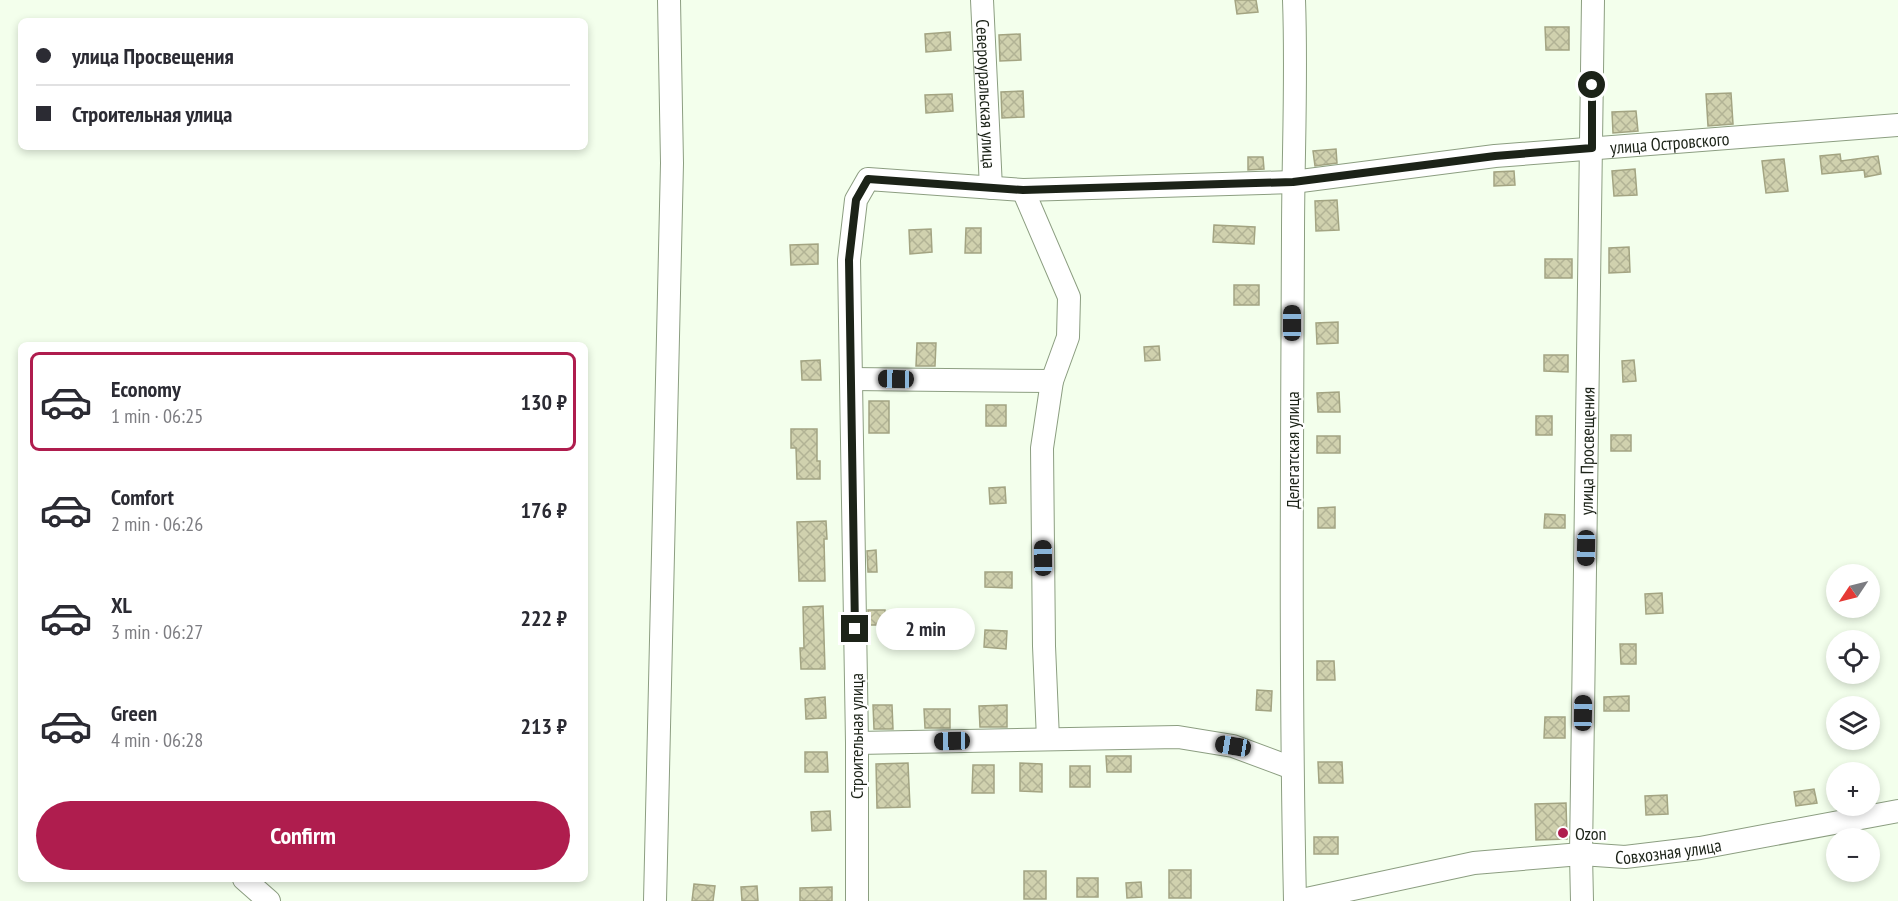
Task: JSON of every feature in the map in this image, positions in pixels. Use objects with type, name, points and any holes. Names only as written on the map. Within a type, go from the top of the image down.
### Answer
[{"type":"street","points":[[655,901],[672,163],[669,0]]},
{"type":"street","name":"Североуральская улица","points":[[982,0],[991,188]]},
{"type":"street","name":"Делегатская улица","points":[[1294,0],[1296,44],[1293,182],[1292,768],[1296,901]]},
{"type":"street","name":"улица Просвещения","points":[[1582,901],[1593,0]]},
{"type":"street","name":"улица Островского","points":[[868,179],[1023,190],[1293,182],[1495,156],[1898,125]]},
{"type":"street","name":"Строительная улица","points":[[857,901],[857,743],[849,260],[856,200],[868,179]]},
{"type":"street","points":[[1023,190],[1070,297],[1068,337],[1052,381],[1042,448],[1044,646],[1048,740]]},
{"type":"street","points":[[851,379],[1052,381]]},
{"type":"street","points":[[857,743],[1179,737],[1233,746],[1292,768]]},
{"type":"street","name":"Совхозная улица","points":[[1296,901],[1474,863],[1581,854],[1625,857],[1700,848],[1898,810]]},
{"type":"street","points":[[247,882],[269,901]]},
{"type":"building","points":[[1235,0],[1256,0],[1258,12],[1237,14]]},
{"type":"building","points":[[1545,27],[1569,27],[1569,50],[1546,50]]},
{"type":"building","points":[[950,32],[951,50],[926,52],[925,34]]},
{"type":"building","points":[[1020,34],[1021,60],[1000,61],[999,35]]},
{"type":"building","points":[[1023,91],[1024,117],[1002,118],[1001,92]]},
{"type":"building","points":[[1731,93],[1733,124],[1708,126],[1706,94]]},
{"type":"building","points":[[952,94],[953,111],[926,113],[925,95]]},
{"type":"building","points":[[1636,111],[1638,131],[1613,133],[1612,112]]},
{"type":"building","points":[[1336,149],[1337,163],[1315,166],[1313,151]]},
{"type":"building","points":[[1840,154],[1841,161],[1878,156],[1881,174],[1865,177],[1864,170],[1822,174],[1820,156]]},
{"type":"building","points":[[1248,157],[1263,157],[1264,169],[1248,170]]},
{"type":"building","points":[[1784,159],[1788,191],[1766,193],[1762,161]]},
{"type":"building","points":[[1635,169],[1637,195],[1614,196],[1612,171]]},
{"type":"building","points":[[1514,171],[1515,185],[1494,186],[1494,172]]},
{"type":"building","points":[[1337,200],[1339,230],[1316,231],[1315,201]]},
{"type":"building","points":[[1214,225],[1255,227],[1254,244],[1213,242]]},
{"type":"building","points":[[966,228],[981,228],[981,253],[965,253]]},
{"type":"building","points":[[931,229],[932,252],[910,254],[909,230]]},
{"type":"building","points":[[818,244],[818,264],[791,265],[790,245]]},
{"type":"building","points":[[1629,247],[1630,272],[1609,273],[1609,248]]},
{"type":"building","points":[[1545,259],[1572,259],[1572,278],[1545,278]]},
{"type":"building","points":[[1234,285],[1259,285],[1259,305],[1234,305]]},
{"type":"building","points":[[1338,322],[1338,343],[1317,344],[1316,323]]},
{"type":"building","points":[[917,343],[936,343],[935,366],[916,366]]},
{"type":"building","points":[[1159,346],[1160,360],[1145,361],[1144,347]]},
{"type":"building","points":[[1544,355],[1568,355],[1568,372],[1544,371]]},
{"type":"building","points":[[820,360],[821,380],[802,380],[801,361]]},
{"type":"building","points":[[1634,360],[1636,381],[1623,382],[1622,361]]},
{"type":"building","points":[[1339,392],[1340,412],[1318,412],[1317,393]]},
{"type":"building","points":[[869,401],[889,401],[889,433],[869,433]]},
{"type":"building","points":[[986,405],[1006,405],[1006,426],[986,426]]},
{"type":"building","points":[[1536,416],[1552,416],[1552,435],[1536,435]]},
{"type":"building","points":[[791,429],[817,429],[817,461],[820,461],[820,479],[797,479],[796,448],[791,448]]},
{"type":"building","points":[[1611,435],[1631,435],[1631,451],[1611,451]]},
{"type":"building","points":[[1317,436],[1340,436],[1340,453],[1317,453]]},
{"type":"building","points":[[1005,487],[1006,503],[990,504],[989,488]]},
{"type":"building","points":[[1335,507],[1335,528],[1318,528],[1318,508]]},
{"type":"building","points":[[1545,514],[1565,515],[1565,528],[1544,528]]},
{"type":"building","points":[[826,521],[825,581],[799,581],[797,522]]},
{"type":"building","points":[[876,550],[877,572],[868,572],[867,551]]},
{"type":"building","points":[[985,572],[1012,572],[1012,588],[985,587]]},
{"type":"building","points":[[1662,593],[1663,613],[1646,614],[1645,594]]},
{"type":"building","points":[[823,606],[825,669],[801,669],[800,648],[804,648],[803,607]]},
{"type":"building","points":[[868,610],[885,610],[885,625],[869,625]]},
{"type":"building","points":[[985,630],[1007,631],[1006,649],[984,647]]},
{"type":"building","points":[[1620,644],[1636,644],[1636,664],[1621,664]]},
{"type":"building","points":[[1317,661],[1334,661],[1335,680],[1317,680]]},
{"type":"building","points":[[1257,690],[1272,691],[1271,711],[1256,710]]},
{"type":"building","points":[[1629,696],[1629,711],[1604,711],[1604,697]]},
{"type":"building","points":[[825,697],[826,718],[806,719],[805,699]]},
{"type":"building","points":[[873,705],[892,705],[893,729],[874,729]]},
{"type":"building","points":[[1007,705],[1007,727],[980,727],[979,706]]},
{"type":"building","points":[[924,709],[950,709],[950,728],[925,728]]},
{"type":"building","points":[[1545,717],[1565,717],[1565,738],[1544,738]]},
{"type":"building","points":[[805,752],[827,752],[828,772],[805,772]]},
{"type":"building","points":[[1106,756],[1131,756],[1131,772],[1107,772]]},
{"type":"building","points":[[1318,762],[1342,762],[1343,783],[1319,783]]},
{"type":"building","points":[[908,763],[910,807],[877,808],[876,764]]},
{"type":"building","points":[[1020,763],[1042,764],[1042,792],[1020,791]]},
{"type":"building","points":[[973,765],[994,765],[994,793],[972,793]]},
{"type":"building","points":[[1070,766],[1090,766],[1090,787],[1070,787]]},
{"type":"building","points":[[1814,789],[1817,803],[1796,806],[1794,792]]},
{"type":"building","points":[[1667,795],[1668,814],[1646,815],[1645,796]]},
{"type":"building","points":[[1566,803],[1567,839],[1536,840],[1535,804]]},
{"type":"building","points":[[830,811],[831,830],[812,831],[811,812]]},
{"type":"building","points":[[1314,837],[1338,837],[1338,854],[1314,854]]},
{"type":"building","points":[[1169,870],[1191,870],[1191,898],[1169,898]]},
{"type":"building","points":[[1024,871],[1046,871],[1046,899],[1024,899]]},
{"type":"building","points":[[1077,878],[1098,878],[1098,897],[1077,897]]},
{"type":"building","points":[[1141,882],[1142,897],[1127,898],[1126,883]]},
{"type":"building","points":[[694,884],[715,886],[713,901],[692,901]]},
{"type":"building","points":[[757,886],[758,901],[742,901],[741,887]]},
{"type":"building","points":[[832,887],[832,901],[800,901],[800,888]]},
{"type":"place","name":"Ozon","points":[[1563,833]]},
{"type":"route","points":[[855,629],[849,260],[856,200],[868,179],[1023,190],[1293,182],[1495,156],[1592,148],[1592,85]]}]
